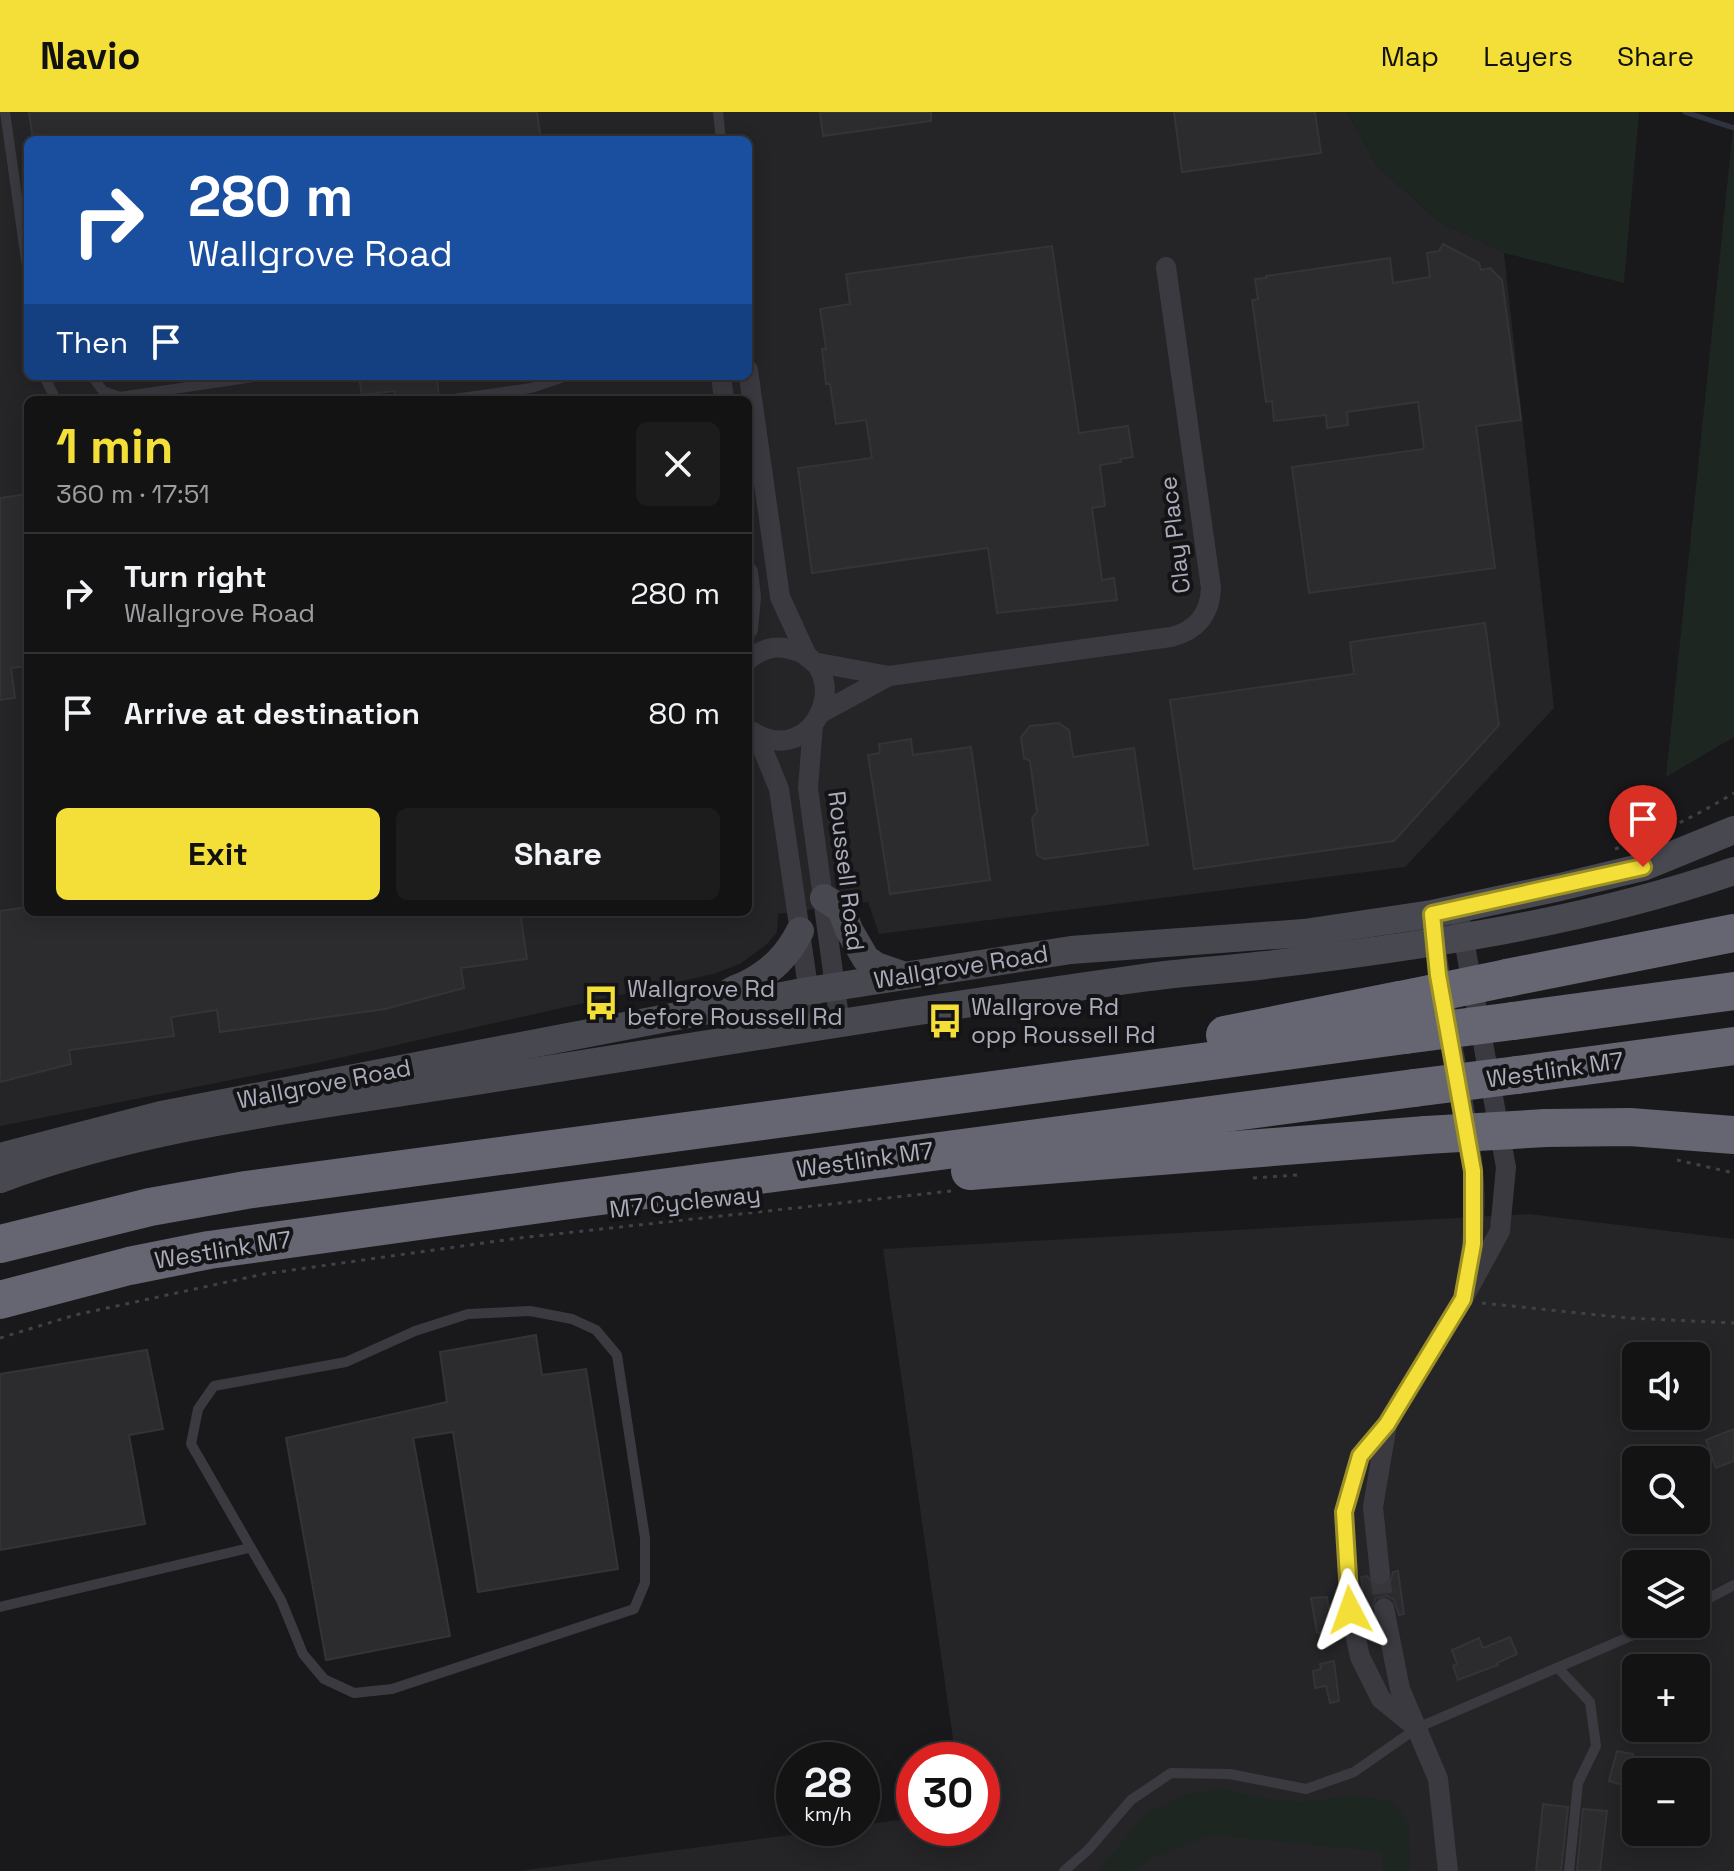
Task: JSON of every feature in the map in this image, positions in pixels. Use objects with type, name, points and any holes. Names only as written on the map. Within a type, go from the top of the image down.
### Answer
[{"type":"highway","points":[[1402,1017],[1507,978],[1734,933]]},
{"type":"highway","points":[[0,1244],[150,1207],[246,1190],[1171,1065],[1186,1043],[1402,1017],[1513,1021],[1734,991]]},
{"type":"highway","name":"Westlink M7","points":[[0,1300],[129,1266],[209,1250],[916,1153],[1734,1046]]},
{"type":"highway","points":[[916,1153],[940,1173],[1546,1128],[1630,1127],[1734,1135]]},
{"type":"main road","name":"Wallgrove Road","points":[[0,1179],[74,1156],[192,1128],[1058,989],[1304,960],[1447,924],[1560,887],[1643,867],[1734,830]]},
{"type":"main road","name":"Wallgrove Road","points":[[0,1157],[161,1115],[717,1007],[1101,946],[1447,924],[1652,899],[1734,871]]},
{"type":"main road","points":[[824,898],[841,909],[866,959],[876,966],[905,976]]},
{"type":"main road","points":[[717,1007],[727,992],[763,975],[781,961],[800,931]]},
{"type":"street","name":"Clay Place","points":[[752,658],[775,647],[798,651],[810,660],[889,676],[1171,637],[1194,627],[1205,614],[1211,588],[1166,267]]},
{"type":"street","points":[[752,398],[780,597],[810,660]]},
{"type":"street","name":"Roussell Road","points":[[810,660],[825,686],[817,719],[808,788],[824,898],[822,990],[827,1026]]},
{"type":"street","name":"Clay Place","points":[[753,731],[769,739],[793,738],[817,719],[889,676]]},
{"type":"street","name":"Roussell Road","points":[[753,731],[779,789],[800,931],[822,990]]},
{"type":"street","points":[[1417,1728],[1381,1699],[1360,1657],[1350,1610],[1344,1512],[1360,1456],[1387,1424],[1463,1299],[1500,1231],[1506,1167],[1447,924]]},
{"type":"street","points":[[1447,924],[1438,975],[1473,1171],[1473,1244],[1463,1299]]},
{"type":"street","points":[[1380,1574],[1373,1507],[1387,1424]]},
{"type":"street","points":[[1384,1608],[1400,1689],[1438,1779],[1448,1871]]},
{"type":"lane","points":[[5,112],[24,235]]},
{"type":"lane","points":[[718,112],[721,136]]},
{"type":"lane","points":[[95,380],[103,391],[117,396]]},
{"type":"lane","points":[[127,396],[234,380]]},
{"type":"lane","points":[[475,396],[531,388],[555,380]]},
{"type":"lane","points":[[530,1311],[572,1319],[596,1330],[617,1355],[645,1538],[645,1583],[634,1609],[392,1689],[354,1693],[324,1679],[303,1654],[281,1600],[249,1548],[191,1444],[198,1409],[214,1386],[346,1362],[415,1331],[468,1314],[530,1311]]},
{"type":"lane","points":[[0,1607],[249,1548]]},
{"type":"lane","points":[[1710,1598],[1734,1585]]},
{"type":"lane","points":[[1064,1871],[1088,1850],[1131,1800],[1171,1773],[1230,1774],[1306,1789],[1354,1772],[1417,1728],[1627,1638]]},
{"type":"lane","points":[[1558,1668],[1590,1702],[1596,1746],[1578,1783],[1569,1871]]},
{"type":"path","points":[[1604,852],[1645,839],[1701,813],[1734,793]]},
{"type":"path","points":[[1249,1177],[1261,1179],[1302,1174]]},
{"type":"path","name":"M7 Cycleway","points":[[0,1338],[75,1315],[264,1274],[519,1238],[962,1190]]},
{"type":"path","points":[[1463,1299],[1628,1318],[1734,1323]]},
{"type":"shaded area","points":[[0,112],[1347,112],[1377,165],[1438,221],[1504,253],[1554,708],[1405,867],[879,934],[868,902],[778,914],[777,932],[767,944],[740,964],[713,974],[317,1063],[0,1126]]},
{"type":"shaded area","points":[[1347,112],[1639,112],[1624,283],[1504,253],[1438,221],[1377,165]]},
{"type":"shaded area","points":[[1734,119],[1734,737],[1666,777]]},
{"type":"shaded area","points":[[1529,1214],[1734,1239],[1734,1871],[519,1871],[776,1837],[776,1846],[880,1846],[880,1823],[896,1820],[896,1846],[1000,1846],[1000,1742],[953,1742],[883,1249]]},
{"type":"shaded area","points":[[1219,1788],[1262,1798],[1303,1802],[1356,1795],[1394,1802],[1409,1826],[1410,1871],[1382,1871],[1382,1852],[1212,1835],[1156,1856],[1133,1871],[1097,1871],[1148,1813],[1183,1796]]},
{"type":"building","points":[[29,112],[537,112],[540,136],[32,136]]},
{"type":"building","points":[[820,112],[931,112],[931,121],[823,136]]},
{"type":"building","points":[[1174,112],[1315,112],[1321,153],[1182,172]]},
{"type":"building","points":[[1443,244],[1479,263],[1481,270],[1490,268],[1502,280],[1521,420],[1476,426],[1495,568],[1309,593],[1292,467],[1424,449],[1418,402],[1347,412],[1348,425],[1327,428],[1326,415],[1274,421],[1272,401],[1266,402],[1252,300],[1258,299],[1255,279],[1390,258],[1393,283],[1430,277],[1427,253],[1439,251]]},
{"type":"building","points":[[1052,246],[1079,433],[1128,426],[1133,457],[1100,465],[1105,506],[1092,508],[1102,580],[1114,578],[1117,600],[997,613],[988,548],[812,573],[798,468],[872,458],[866,420],[836,424],[830,384],[826,384],[822,349],[826,349],[820,309],[850,304],[846,274]]},
{"type":"building","points":[[360,380],[437,380],[439,396],[395,396],[394,391],[362,395]]},
{"type":"building","points":[[24,495],[24,666],[11,668],[15,698],[0,700],[0,498]]},
{"type":"building","points":[[1485,623],[1499,725],[1394,841],[1194,869],[1170,700],[1354,674],[1350,642]]},
{"type":"building","points":[[1059,723],[1069,730],[1073,757],[1134,748],[1148,845],[1044,859],[1037,855],[1032,818],[1037,812],[1030,761],[1024,758],[1021,737],[1030,726]]},
{"type":"building","points":[[911,739],[913,755],[971,747],[990,880],[890,894],[868,755],[880,753],[879,744]]},
{"type":"building","points":[[24,908],[24,916],[521,916],[527,959],[461,968],[464,988],[385,1009],[220,1032],[217,1010],[171,1017],[174,1036],[69,1050],[71,1064],[0,1082],[0,911]]},
{"type":"building","points":[[536,1335],[542,1375],[586,1369],[618,1569],[478,1592],[453,1432],[413,1438],[450,1636],[326,1660],[286,1438],[447,1402],[440,1352]]},
{"type":"building","points":[[147,1350],[163,1429],[129,1435],[145,1524],[0,1550],[0,1374]]},
{"type":"building","points":[[1734,1429],[1734,1461],[1716,1468],[1706,1440]]},
{"type":"building","points":[[1398,1571],[1404,1614],[1399,1615],[1394,1600],[1387,1596],[1376,1598],[1371,1610],[1366,1610],[1361,1577],[1367,1576],[1374,1585],[1382,1587],[1391,1580],[1393,1572]]},
{"type":"building","points":[[1327,1597],[1332,1631],[1317,1633],[1311,1598]]},
{"type":"building","points":[[1510,1637],[1517,1654],[1498,1665],[1458,1680],[1452,1650],[1479,1638],[1483,1648]]},
{"type":"building","points":[[1334,1661],[1339,1701],[1330,1703],[1326,1686],[1315,1688],[1313,1671],[1321,1669],[1320,1664]]},
{"type":"building","points":[[1617,1751],[1633,1754],[1632,1758],[1622,1758],[1622,1785],[1609,1781]]},
{"type":"building","points":[[1543,1804],[1568,1807],[1561,1871],[1536,1871]]},
{"type":"building","points":[[1583,1809],[1607,1811],[1600,1871],[1577,1871]]},
{"type":"waterway","points":[[1685,112],[1734,128]]},
{"type":"tunnel","points":[[1380,1574],[1384,1608]]},
{"type":"place","name":"Wallgrove Rd before Roussell Rd","points":[[601,1003]]},
{"type":"place","name":"Wallgrove Rd opp Roussell Rd","points":[[945,1021]]},
{"type":"route","points":[[1350,1610],[1344,1512],[1360,1456],[1387,1424],[1463,1299],[1473,1244],[1473,1171],[1438,975],[1432,914],[1643,867]]}]
